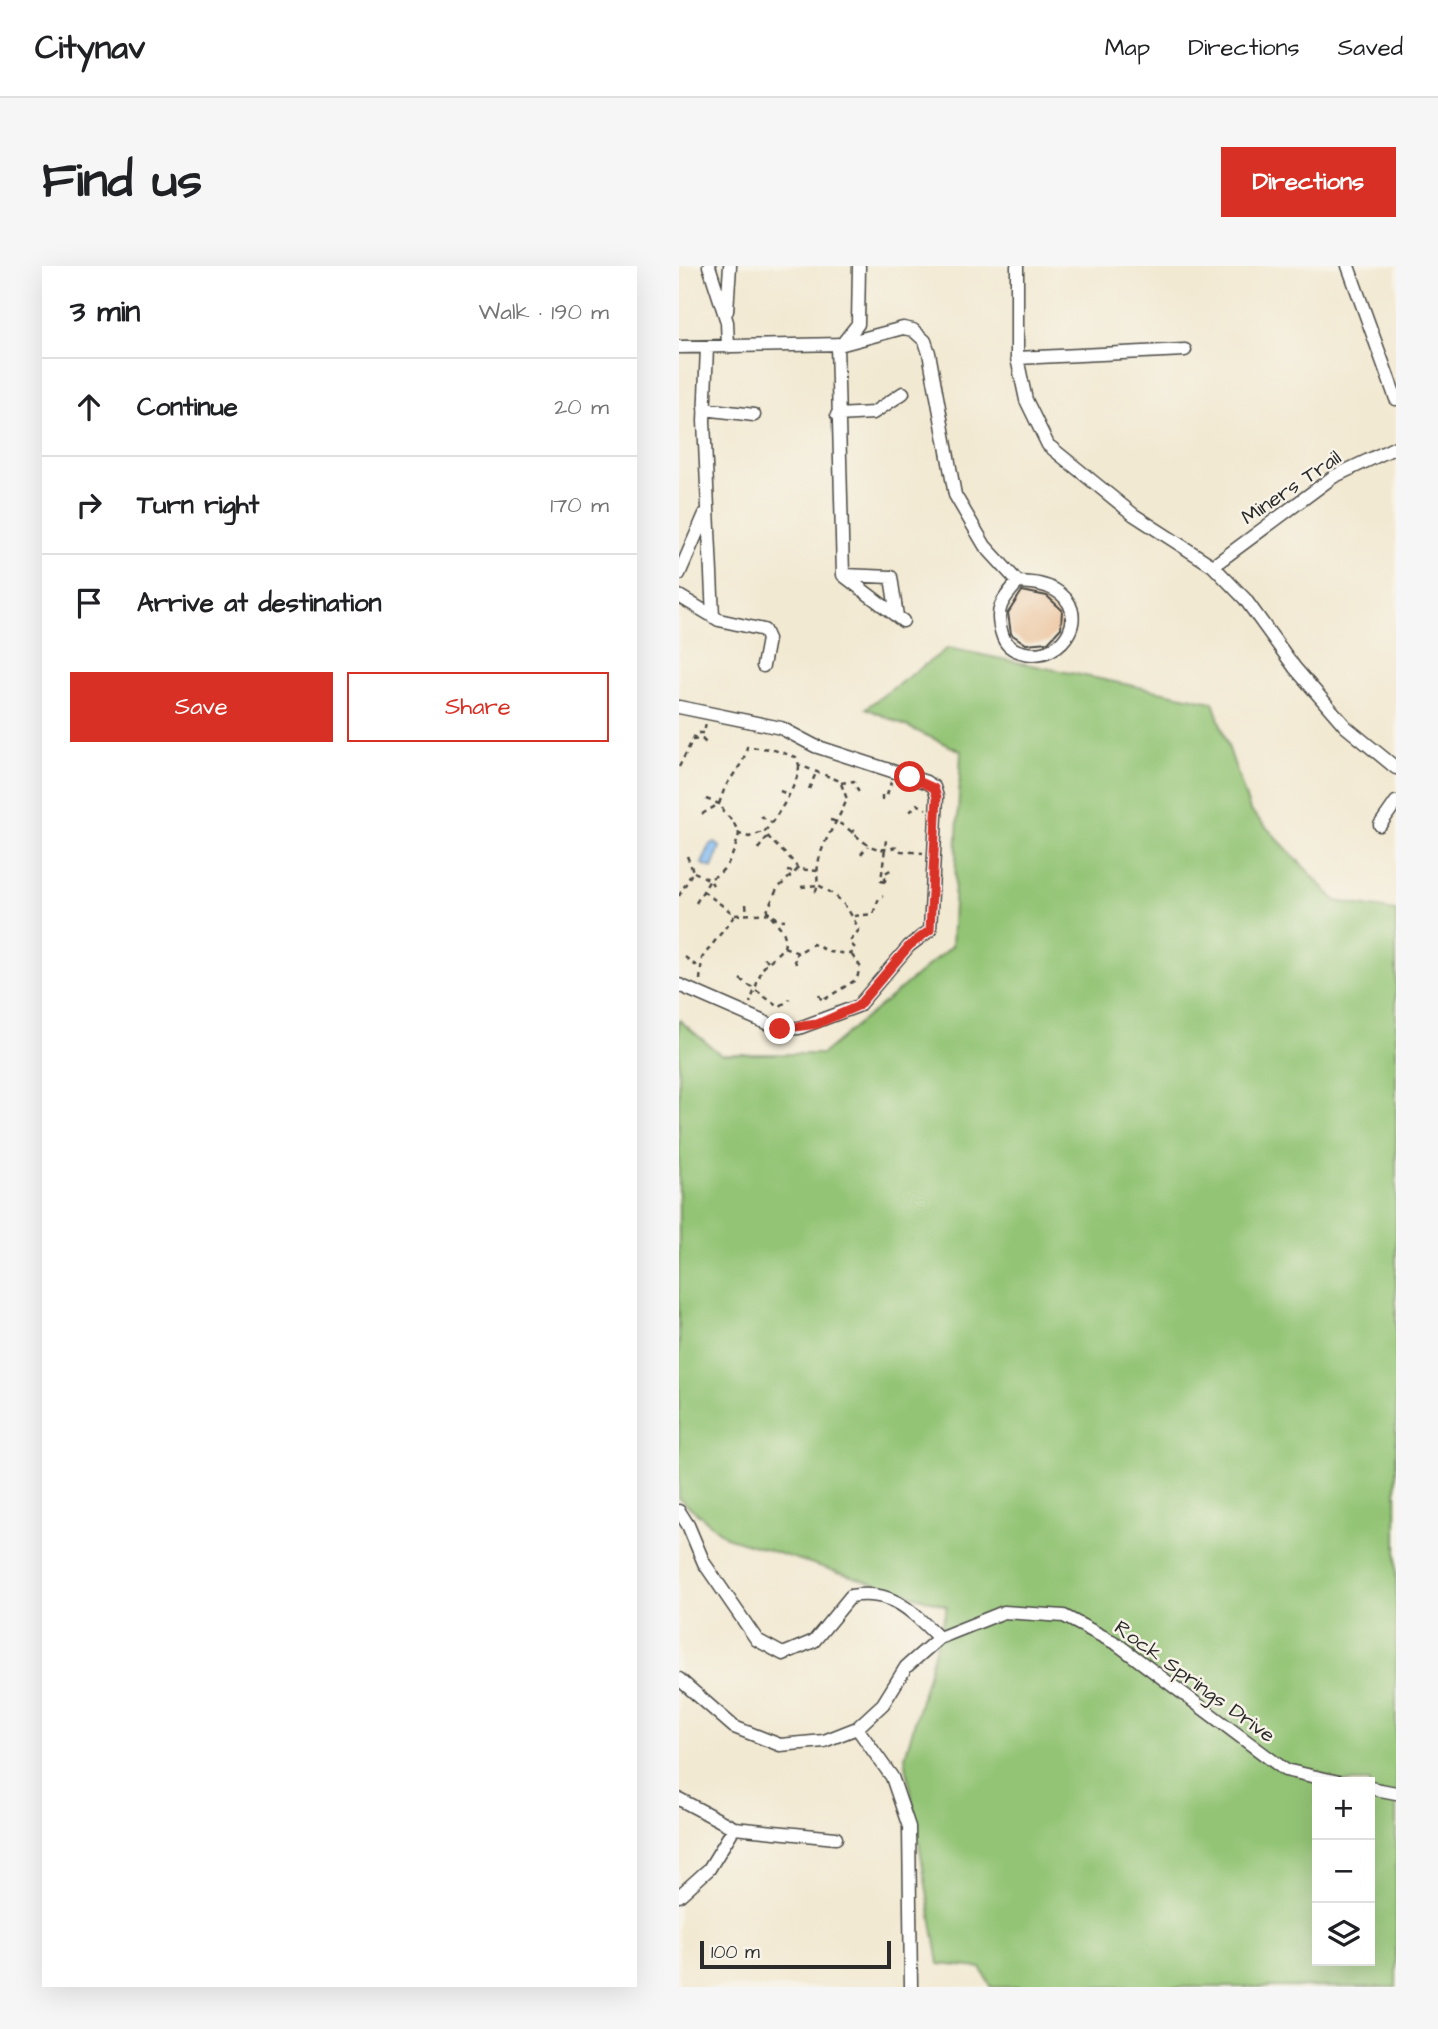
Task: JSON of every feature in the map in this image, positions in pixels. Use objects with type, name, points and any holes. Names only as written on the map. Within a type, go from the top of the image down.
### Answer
[{"type":"street","points":[[709,266],[727,322]]},
{"type":"street","points":[[728,347],[730,266]]},
{"type":"street","points":[[843,575],[837,415],[840,344],[858,324],[859,266]]},
{"type":"street","points":[[1017,266],[1017,358],[1026,400],[1048,445],[1134,515],[1213,566],[1245,599],[1295,668],[1346,727],[1396,768]]},
{"type":"street","points":[[1348,266],[1396,399]]},
{"type":"street","points":[[679,347],[840,344],[903,328],[913,330],[925,341],[942,409],[949,471],[955,495],[985,546],[1018,582],[1043,584],[1057,591],[1067,602],[1073,618],[1070,631],[1056,650],[1038,656],[1016,651],[1004,641],[997,620],[999,603],[1018,582]]},
{"type":"street","points":[[707,347],[704,409],[713,617]]},
{"type":"street","points":[[1017,358],[1185,350]]},
{"type":"street","points":[[837,415],[873,413],[902,393]]},
{"type":"street","points":[[704,409],[754,415]]},
{"type":"street","name":"Miners Trail","points":[[1213,566],[1333,477],[1396,447]]},
{"type":"street","points":[[679,574],[707,510]]},
{"type":"street","points":[[843,575],[891,577],[900,619],[843,575]]},
{"type":"street","points":[[679,596],[713,617],[764,630],[768,639],[762,666]]},
{"type":"street","points":[[679,985],[780,1029],[817,1024],[866,999],[909,946],[930,930],[937,809],[934,788],[895,772],[815,746],[781,728],[680,711]]},
{"type":"street","points":[[1380,825],[1396,802]]},
{"type":"street","points":[[679,1511],[704,1563],[757,1640],[783,1654],[814,1641],[851,1596],[872,1592],[903,1604],[939,1637]]},
{"type":"street","name":"Rock Springs Drive","points":[[679,1678],[683,1693],[734,1727],[779,1745],[824,1741],[857,1728],[883,1704],[906,1667],[939,1637],[1004,1612],[1064,1616],[1117,1644],[1285,1770],[1316,1777]]},
{"type":"street","points":[[857,1728],[892,1777],[909,1827],[911,1987]]},
{"type":"street","points":[[1375,1789],[1396,1793]]},
{"type":"street","points":[[679,1799],[734,1828],[836,1838]]},
{"type":"street","points":[[679,1896],[709,1869],[734,1828]]},
{"type":"path","points":[[679,767],[696,733],[704,733],[708,714]]},
{"type":"path","points":[[692,740],[702,739],[709,746]]},
{"type":"path","points":[[702,814],[719,804],[725,787],[743,761],[747,747],[790,754],[798,759],[797,778],[772,823],[765,831],[749,837],[739,834]]},
{"type":"path","points":[[799,765],[842,783],[848,799],[839,822],[819,852],[818,885],[814,897]]},
{"type":"path","points":[[882,800],[882,794],[887,796],[895,772]]},
{"type":"path","points":[[809,789],[816,773]]},
{"type":"path","points":[[733,778],[739,780]]},
{"type":"path","points":[[842,783],[846,780],[853,781],[859,793]]},
{"type":"path","points":[[780,791],[787,794]]},
{"type":"path","points":[[696,903],[710,880],[729,862],[739,834],[733,821],[719,804],[706,799]]},
{"type":"path","points":[[910,812],[917,804],[923,808],[937,809]]},
{"type":"path","points":[[783,806],[787,810]]},
{"type":"path","points":[[761,816],[772,823]]},
{"type":"path","points":[[830,820],[839,822],[868,846],[885,850],[896,847],[901,851],[920,853]]},
{"type":"path","points":[[851,832],[858,827]]},
{"type":"path","points":[[765,831],[796,870]]},
{"type":"path","points":[[758,849],[768,836]]},
{"type":"path","points":[[887,840],[881,881],[885,882],[885,873],[894,868]]},
{"type":"path","points":[[861,854],[868,846]]},
{"type":"path","points":[[687,856],[692,871],[710,880],[713,886]]},
{"type":"path","points":[[768,913],[777,889],[796,870]]},
{"type":"path","points":[[679,896],[692,871]]},
{"type":"path","points":[[787,871],[817,871]]},
{"type":"path","points":[[801,887],[818,885],[841,898],[854,916],[859,930],[849,942],[855,948],[851,954]]},
{"type":"path","points":[[771,887],[777,889]]},
{"type":"path","points":[[703,891],[735,915],[768,913],[785,920]]},
{"type":"path","points":[[854,916],[873,914],[878,909],[879,898],[883,896]]},
{"type":"path","points":[[746,904],[747,915]]},
{"type":"path","points":[[745,1013],[762,969],[784,947],[786,939],[783,928],[768,913]]},
{"type":"path","points":[[694,991],[702,976],[700,964],[735,915]]},
{"type":"path","points":[[721,932],[725,936]]},
{"type":"path","points":[[710,937],[715,941]]},
{"type":"path","points":[[796,964],[794,956],[813,944],[829,952],[851,954],[860,966],[857,979],[823,1001],[819,995]]},
{"type":"path","points":[[784,947],[798,953]]},
{"type":"path","points":[[685,957],[695,965],[700,964]]},
{"type":"path","points":[[764,958],[770,962]]},
{"type":"path","points":[[740,979],[779,1007],[790,999]]},
{"type":"green space","points":[[948,648],[1213,702],[1250,810],[1336,901],[1396,911],[1396,1987],[991,1987],[981,1968],[939,1964],[905,1757],[947,1606],[726,1537],[679,1498],[679,1020],[720,1054],[822,1054],[952,946],[961,751],[866,708]]},
{"type":"water","points":[[715,842],[720,847],[712,868],[702,864],[710,845]]},
{"type":"building","points":[[1022,591],[1047,596],[1062,610],[1061,628],[1048,642],[1026,644],[1011,634],[1008,613]]},
{"type":"route","points":[[780,1029],[817,1024],[858,1006],[909,946],[930,930],[937,797],[934,788],[926,782],[910,777]]}]
